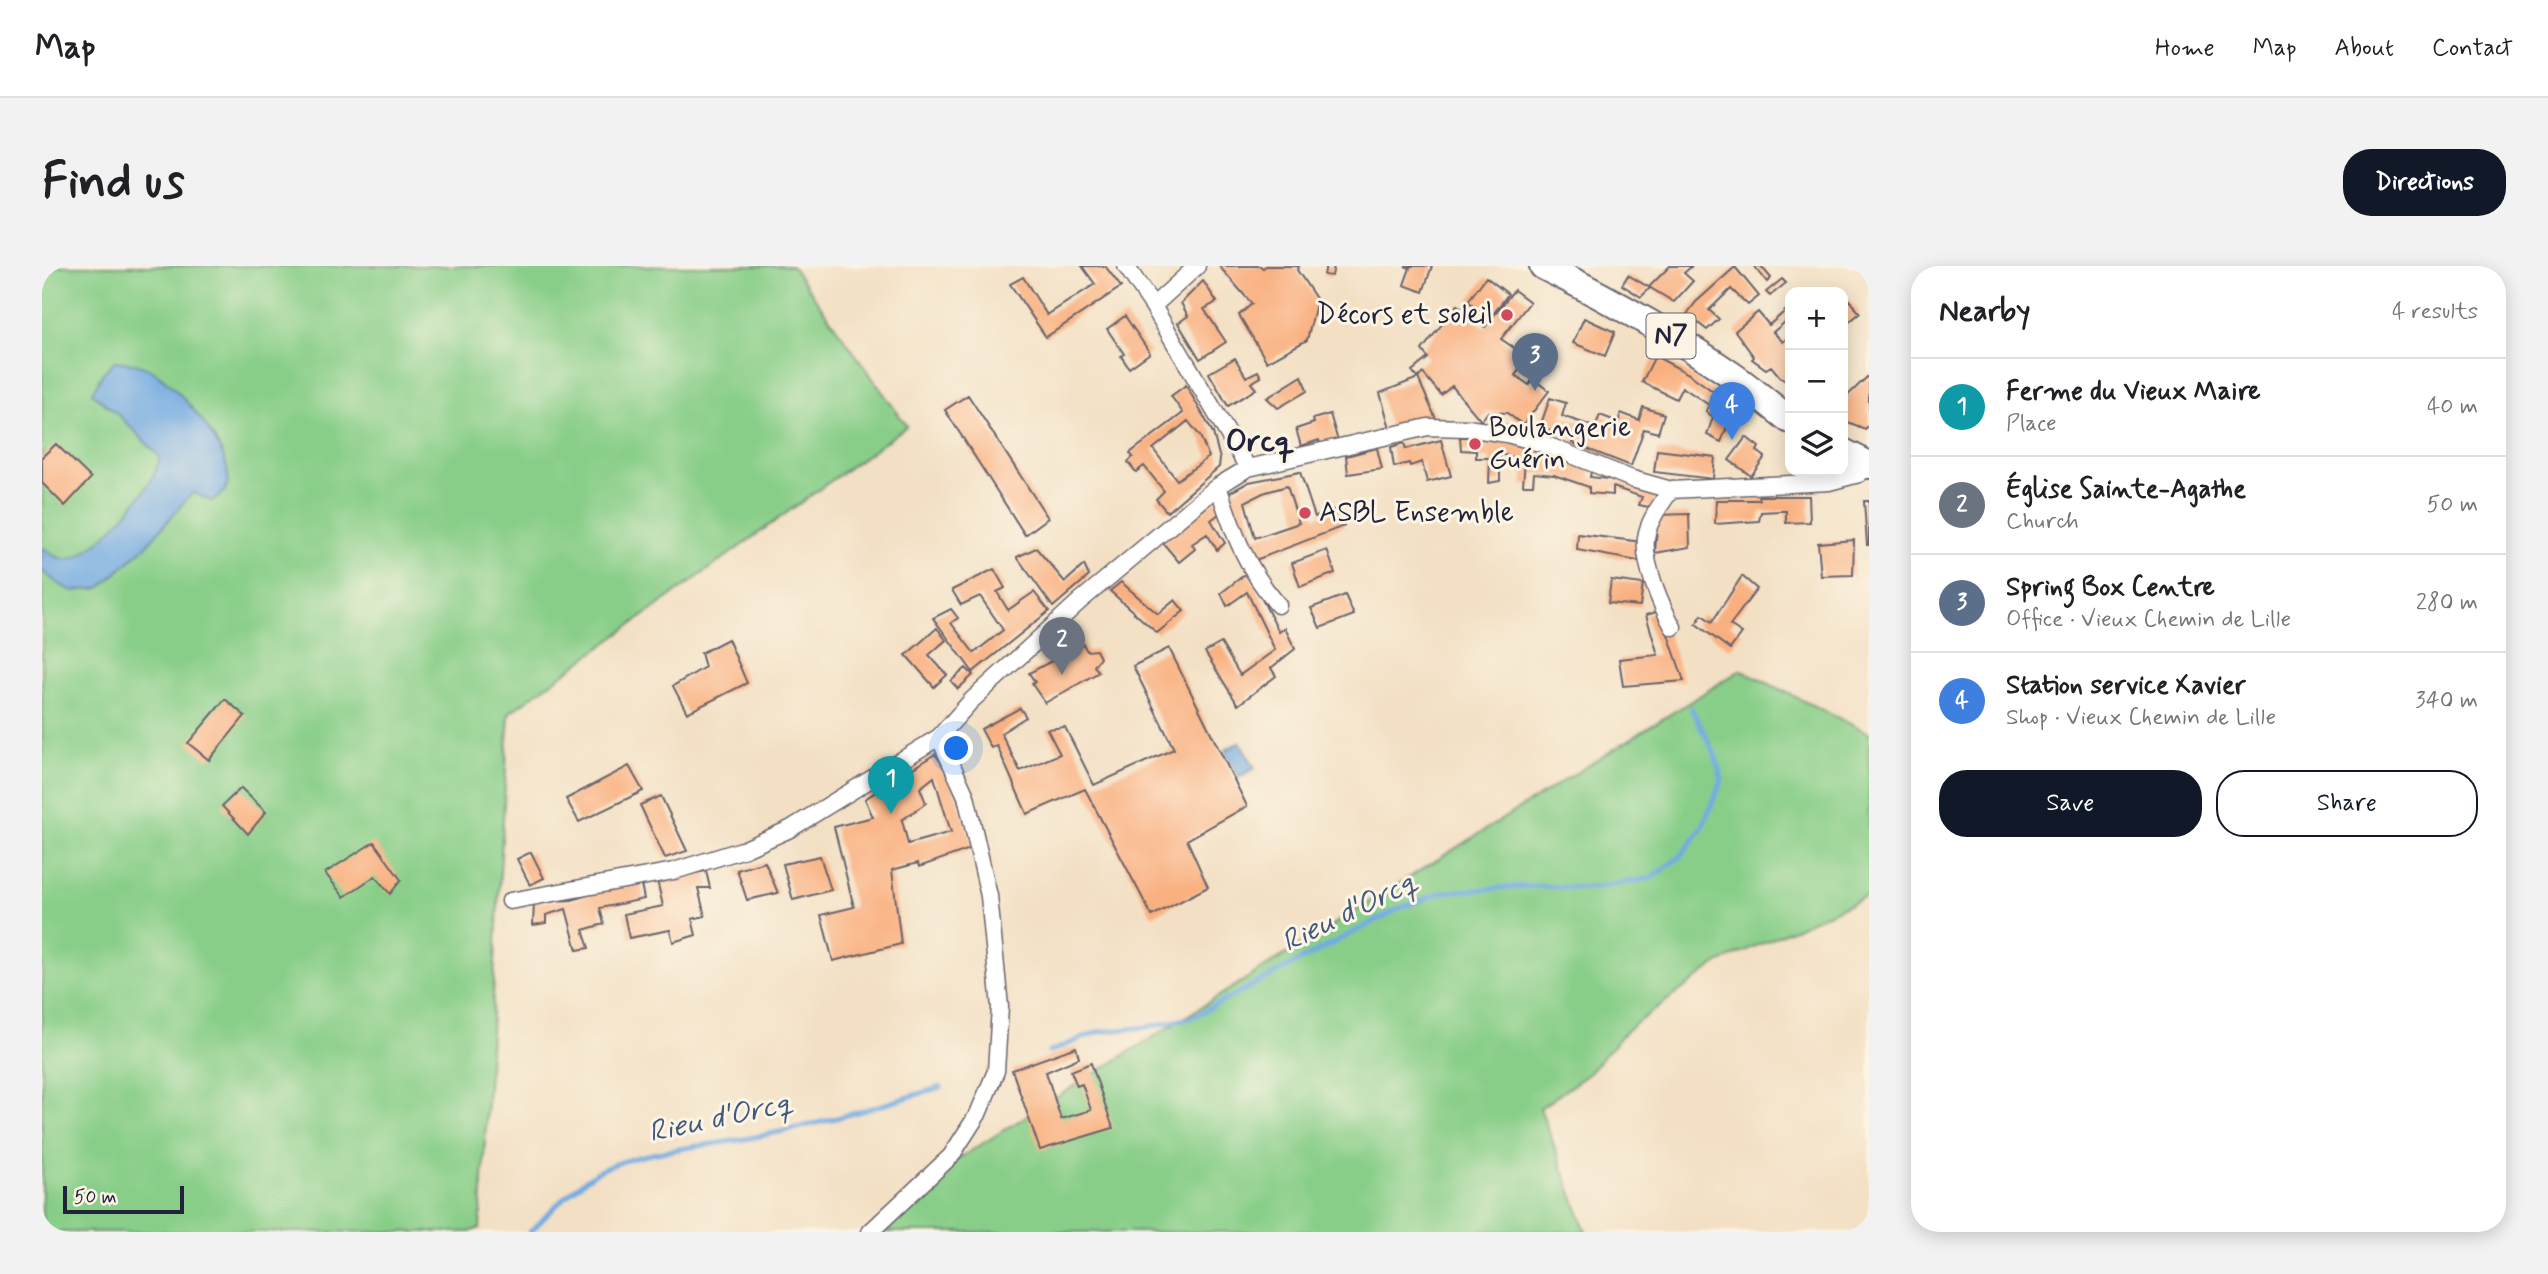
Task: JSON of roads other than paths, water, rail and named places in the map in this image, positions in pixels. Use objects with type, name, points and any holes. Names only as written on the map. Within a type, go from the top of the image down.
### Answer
[{"type":"main road","name":"N7","points":[[1543,266],[1684,344],[1731,374],[1785,416]]},
{"type":"main road","points":[[1848,454],[1869,465]]},
{"type":"street","points":[[1126,266],[1153,306],[1248,468]]},
{"type":"street","points":[[1153,306],[1197,266]]},
{"type":"street","points":[[510,901],[674,871],[746,849],[790,829],[939,737],[971,701],[1080,601],[1218,486],[1248,468],[1428,427],[1467,428],[1507,434],[1544,444],[1632,479],[1671,490],[1829,482],[1859,474],[1869,465]]},
{"type":"street","points":[[1218,486],[1238,545],[1264,588],[1278,605]]},
{"type":"street","points":[[1671,490],[1654,516],[1646,538],[1653,579],[1662,607],[1673,627]]},
{"type":"street","points":[[870,1232],[951,1156],[978,1114],[996,1071],[1000,1007],[989,896],[966,796],[939,737]]},
{"type":"water","points":[[115,361],[136,364],[151,370],[182,397],[212,436],[223,456],[228,475],[225,490],[211,501],[193,492],[146,546],[100,588],[73,591],[42,571],[42,547],[56,557],[66,559],[76,557],[89,549],[116,525],[141,496],[155,473],[160,457],[120,416],[92,393],[103,373]]},
{"type":"water","points":[[1240,742],[1255,768],[1239,777],[1225,750]]},
{"type":"waterway","name":"Rieu d'Orcq","points":[[1049,1052],[1098,1032],[1147,1027],[1191,1018],[1400,908],[1443,892],[1530,886],[1592,888],[1651,878],[1680,857],[1702,828],[1722,780],[1715,754],[1691,708]]},
{"type":"waterway","name":"Rieu d'Orcq","points":[[530,1232],[577,1187],[609,1166],[672,1150],[802,1127],[941,1087]]},
{"type":"place","name":"Décors et soleil","points":[[1507,315]]},
{"type":"place","name":"Spring Box Centre","points":[[1535,391]]},
{"type":"place","name":"Station service Xavier","points":[[1732,440]]},
{"type":"place","name":"Boulangerie Guérin","points":[[1475,444]]},
{"type":"place","name":"ASBL Ensemble","points":[[1305,513]]},
{"type":"place","name":"Église Sainte-Agathe","points":[[1062,675]]},
{"type":"place","name":"Ferme du Vieux Maire","points":[[891,814]]},
{"type":"district","name":"Orcq","points":[[1260,442]]}]
